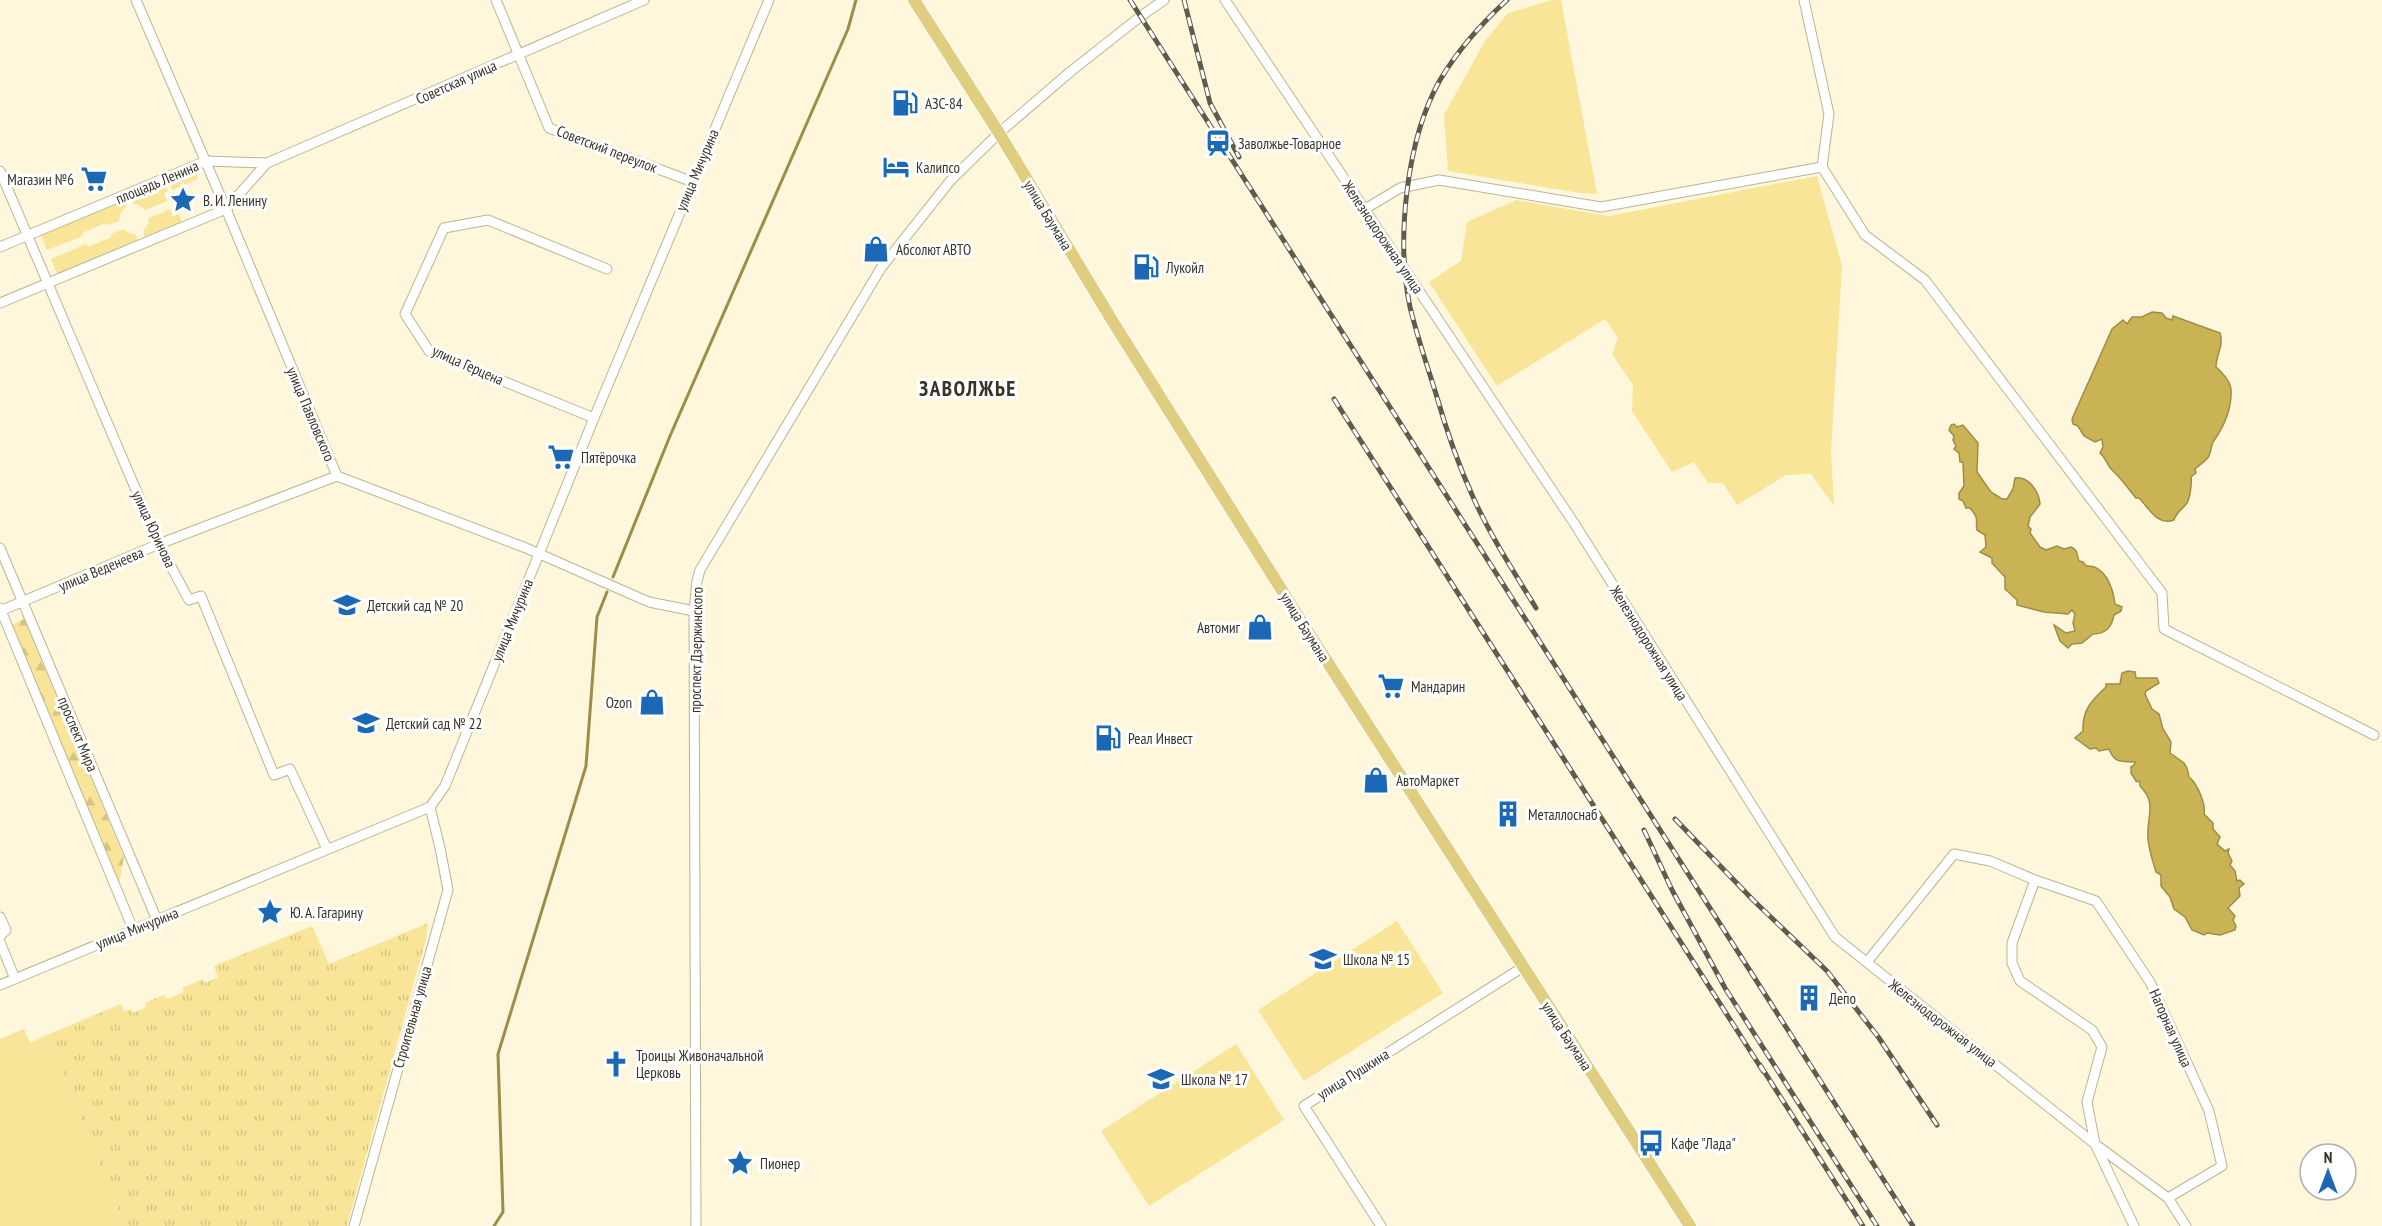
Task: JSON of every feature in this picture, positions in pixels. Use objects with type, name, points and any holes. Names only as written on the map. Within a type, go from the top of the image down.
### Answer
[{"type":"main road","name":"улица Баумана","points":[[914,0],[999,133],[1156,392],[1690,1226]]},
{"type":"street","name":"улица Павловского","points":[[136,0],[206,161],[337,476],[539,554],[649,602],[694,611]]},
{"type":"street","name":"Советский переулок","points":[[496,0],[549,128],[693,182]]},
{"type":"street","name":"Советская улица","points":[[267,163],[644,0]]},
{"type":"street","name":"улица Мичурина","points":[[0,986],[430,807],[445,786],[594,418],[769,0]]},
{"type":"street","name":"проспект Дзержинского","points":[[696,1226],[694,611],[700,570],[881,268],[951,180],[999,133],[1070,72],[1164,0]]},
{"type":"street","name":"Железнодорожная улица","points":[[1225,0],[1574,523],[1835,937],[2095,1143],[2134,1226]]},
{"type":"street","points":[[1804,0],[1828,114],[1822,167],[1865,235],[1925,280],[2162,593],[2164,629],[2374,735]]},
{"type":"street","name":"площадь Ленина","points":[[0,247],[206,161],[267,163]]},
{"type":"street","points":[[0,303],[226,209],[267,163]]},
{"type":"street","points":[[1365,209],[1400,188],[1439,180],[1601,207],[1822,167]]},
{"type":"street","name":"улица Юринова","points":[[0,171],[159,544],[189,600],[201,596],[274,775],[290,769],[327,849]]},
{"type":"street","name":"улица Герцена","points":[[594,418],[429,351],[405,314],[444,228],[488,220],[607,269]]},
{"type":"street","name":"улица Веденеева","points":[[0,610],[159,544],[337,476]]},
{"type":"street","name":"проспект Мира","points":[[0,548],[157,920]]},
{"type":"street","name":"проспект Мира","points":[[0,610],[134,929]]},
{"type":"street","name":"Строительная улица","points":[[354,1226],[448,890],[430,807]]},
{"type":"street","points":[[1867,962],[1954,854],[1990,861],[2035,880],[2012,943],[2012,963],[2020,981],[2092,1030],[2102,1047],[2086,1102],[2095,1143],[2168,1198],[2186,1226]]},
{"type":"street","name":"Нагорная улица","points":[[2035,880],[2096,901],[2150,982],[2209,1111],[2222,1166],[2168,1198]]},
{"type":"street","points":[[0,916],[6,930],[0,936]]},
{"type":"street","points":[[0,942],[15,979]]},
{"type":"street","name":"улица Пушкина","points":[[1381,1226],[1304,1106],[1523,967]]},
{"type":"green space","points":[[1552,0],[1561,0],[1597,194],[1448,171],[1444,115],[1485,41],[1508,13]]},
{"type":"green space","points":[[195,171],[198,179],[172,190],[169,182]]},
{"type":"green space","points":[[1817,176],[1842,266],[1831,452],[1834,506],[1811,474],[1786,475],[1737,505],[1723,483],[1708,483],[1694,462],[1672,472],[1632,411],[1633,385],[1612,354],[1618,338],[1605,319],[1497,386],[1429,282],[1461,261],[1467,222],[1516,200],[1609,216]]},
{"type":"green space","points":[[165,184],[168,191],[164,193],[167,201],[146,210],[133,204],[130,198]]},
{"type":"green space","points":[[123,201],[126,207],[121,212],[119,221],[108,225],[106,223],[82,233],[83,236],[47,250],[41,235]]},
{"type":"green space","points":[[170,209],[174,216],[179,214],[182,222],[145,237],[143,231],[149,218]]},
{"type":"green space","points":[[123,229],[135,234],[138,240],[57,274],[51,259],[86,244],[88,247],[112,237],[111,234]]},
{"type":"green space","points":[[24,619],[124,857],[119,885],[11,625]]},
{"type":"green space","points":[[1397,921],[1443,993],[1304,1081],[1258,1010]]},
{"type":"green space","points":[[428,923],[426,939],[347,1226],[125,1226],[47,1035],[121,1004],[124,1012],[131,1009],[133,1013],[146,1007],[145,1003],[164,995],[167,999],[184,992],[182,988],[203,979],[205,983],[218,977],[214,966],[312,926],[329,964]]},
{"type":"green space","points":[[24,1029],[30,1043],[47,1035],[125,1226],[0,1226],[0,1039]]},
{"type":"green space","points":[[1236,1044],[1284,1120],[1149,1206],[1101,1131]]},
{"type":"shaded area","points":[[2152,312],[2162,313],[2166,318],[2172,320],[2173,316],[2220,333],[2221,342],[2216,367],[2231,387],[2228,411],[2209,456],[2195,469],[2196,473],[2191,477],[2187,503],[2174,520],[2168,521],[2154,515],[2111,469],[2100,453],[2103,447],[2102,439],[2095,442],[2084,436],[2078,426],[2073,424],[2072,419],[2112,329],[2123,320],[2127,324],[2132,317],[2142,317]]},
{"type":"shaded area","points":[[1954,424],[1957,427],[1963,425],[1978,443],[1977,472],[1991,492],[2002,499],[2007,499],[2013,489],[2015,478],[2029,482],[2035,490],[2040,504],[2030,517],[2028,526],[2040,547],[2046,550],[2057,546],[2064,549],[2074,548],[2079,561],[2086,566],[2098,569],[2107,578],[2115,604],[2122,607],[2104,631],[2093,634],[2082,643],[2072,644],[2068,648],[2060,641],[2054,625],[2066,633],[2075,631],[2073,623],[2075,614],[2072,610],[2068,614],[2044,612],[2017,605],[2017,600],[2005,589],[2005,577],[1992,563],[1992,558],[1980,552],[1986,547],[1985,535],[1977,530],[1975,515],[1959,499],[1959,493],[1964,486],[1963,462],[1960,462],[1959,453],[1954,449],[1956,446],[1954,436],[1949,430]]},
{"type":"shaded area","points":[[2135,672],[2136,678],[2157,678],[2159,683],[2145,694],[2152,709],[2159,714],[2163,729],[2171,742],[2170,753],[2184,763],[2189,777],[2201,795],[2204,814],[2213,823],[2213,829],[2220,837],[2217,844],[2225,851],[2229,849],[2228,853],[2232,861],[2230,865],[2235,871],[2237,881],[2240,880],[2244,884],[2239,888],[2240,896],[2228,908],[2235,916],[2233,920],[2235,930],[2220,935],[2207,933],[2204,935],[2192,930],[2185,917],[2174,909],[2170,897],[2161,886],[2161,875],[2156,872],[2151,856],[2148,839],[2149,799],[2140,786],[2140,782],[2136,781],[2131,773],[2131,767],[2135,762],[2119,761],[2109,749],[2099,751],[2096,748],[2090,749],[2075,738],[2083,731],[2084,717],[2092,701],[2106,687],[2106,684],[2120,684],[2122,673]]},
{"type":"waterway","points":[[613,577],[670,436],[848,29],[856,0]]},
{"type":"waterway","points":[[494,1226],[503,1212],[498,1054],[586,766],[597,617],[607,592]]},
{"type":"railway","points":[[1130,0],[1913,1226]]},
{"type":"railway","points":[[1184,0],[1210,103],[1239,157]]},
{"type":"railway","points":[[1507,0],[1454,58],[1428,104],[1419,131],[1407,191],[1404,252],[1410,307],[1457,459],[1487,525],[1536,608]]},
{"type":"railway","points":[[1334,399],[1763,1071]]},
{"type":"railway","points":[[1675,819],[1753,900],[1827,971],[1879,1038],[1937,1125]]},
{"type":"railway","points":[[1644,830],[1672,890],[1725,988],[1877,1226]]},
{"type":"railway","points":[[1760,1065],[1863,1226]]},
{"type":"place","name":"АЗС-84","points":[[905,103]]},
{"type":"place","name":"Заволжье-Товарное","points":[[1218,143]]},
{"type":"place","name":"Калипсо","points":[[896,167]]},
{"type":"place","name":"Магазин №6","points":[[94,179]]},
{"type":"place","name":"В. И. Ленину","points":[[183,200]]},
{"type":"place","name":"Абсолют АВТО","points":[[876,249]]},
{"type":"place","name":"Лукойл","points":[[1146,267]]},
{"type":"place","name":"Пятёрочка","points":[[561,457]]},
{"type":"place","name":"Детский сад № 20","points":[[347,605]]},
{"type":"place","name":"Автомиг","points":[[1260,627]]},
{"type":"place","name":"Мандарин","points":[[1391,686]]},
{"type":"place","name":"Ozon","points":[[652,702]]},
{"type":"place","name":"Детский сад № 22","points":[[366,723]]},
{"type":"place","name":"Реал Инвест","points":[[1108,738]]},
{"type":"place","name":"АвтоМаркет","points":[[1376,780]]},
{"type":"place","name":"Металлоснаб","points":[[1508,814]]},
{"type":"place","name":"Ю. А. Гагарину","points":[[270,912]]},
{"type":"place","name":"Школа № 15","points":[[1323,959]]},
{"type":"place","name":"Депо","points":[[1809,998]]},
{"type":"place","name":"Троицы Живоначальной Церковь","points":[[616,1064]]},
{"type":"place","name":"Школа № 17","points":[[1161,1079]]},
{"type":"place","name":"Кафе \"Лада\"","points":[[1651,1143]]},
{"type":"place","name":"Пионер","points":[[740,1163]]},
{"type":"district","name":"ЗАВОЛЖЬЕ","points":[[968,388]]}]
